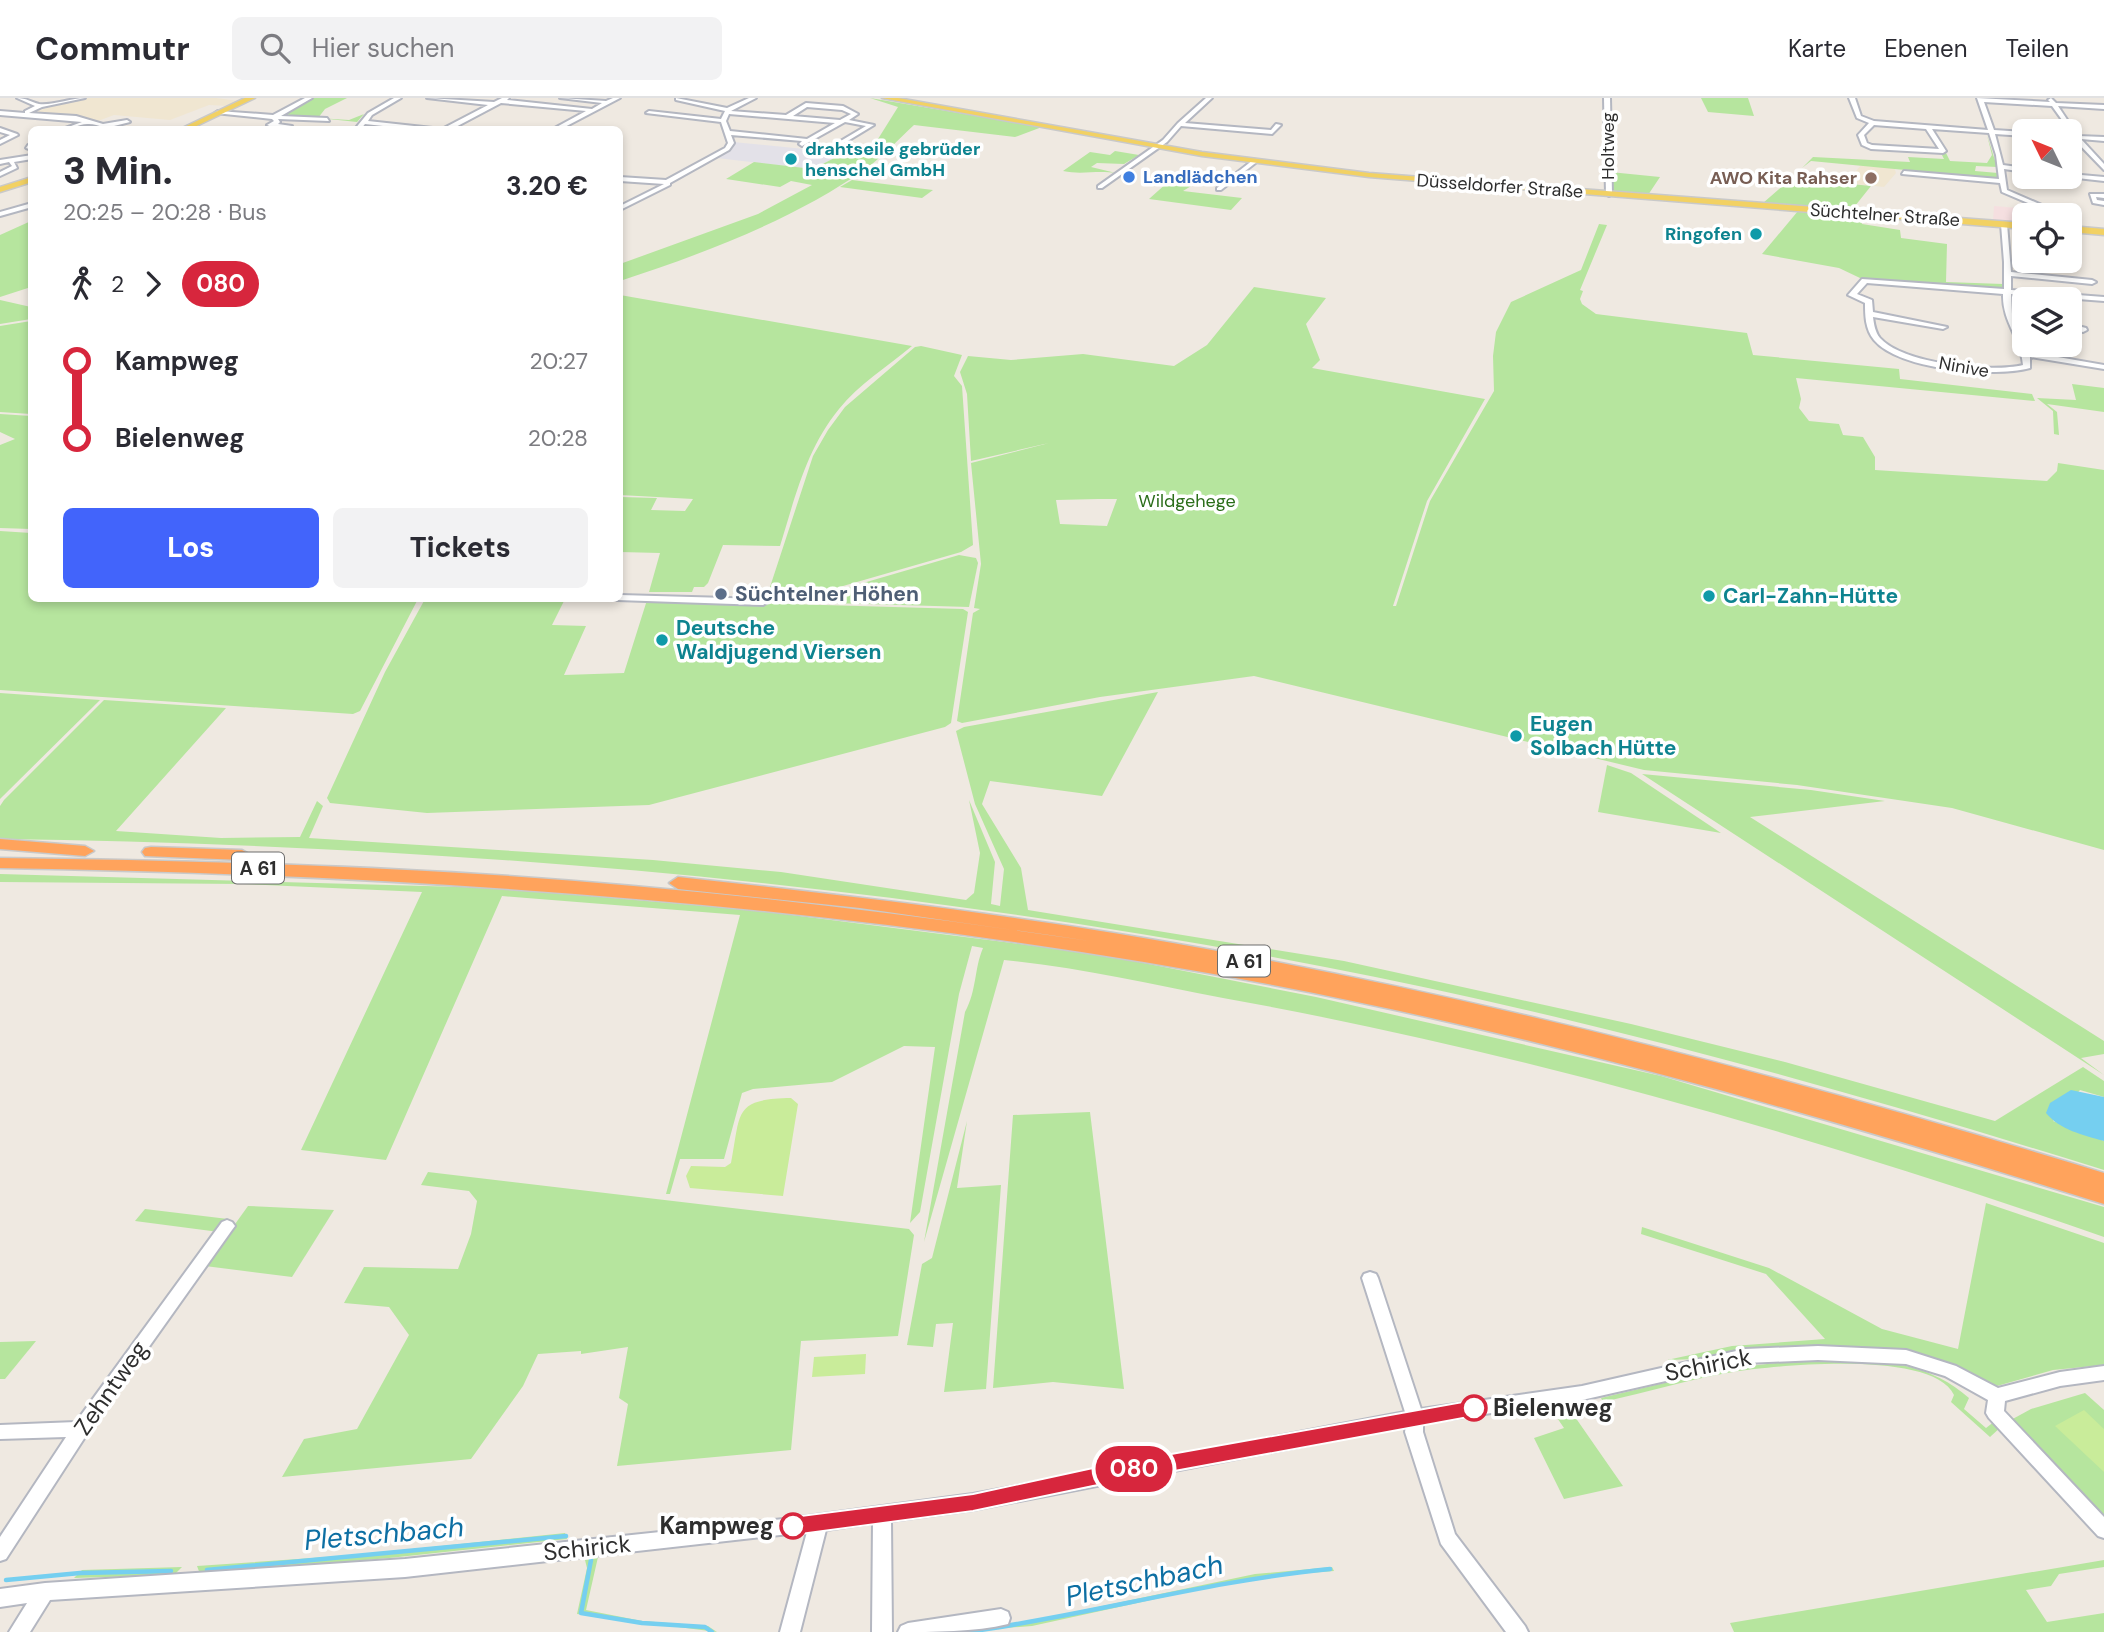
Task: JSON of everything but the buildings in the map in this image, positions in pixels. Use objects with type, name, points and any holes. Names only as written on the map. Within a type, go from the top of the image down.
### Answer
[{"type":"highway","points":[[0,844],[85,851]]},
{"type":"highway","name":"A 61","points":[[0,852],[85,851],[363,860],[617,877],[852,901],[1149,944],[1420,995],[1633,1045],[1875,1110],[2104,1181]]},
{"type":"highway","name":"A 61","points":[[0,863],[111,863],[325,870],[617,889],[867,916],[1158,958],[1417,1008],[1629,1058],[1872,1124],[2104,1196]]},
{"type":"highway","points":[[0,869],[111,863]]},
{"type":"main road","points":[[190,126],[251,98]]},
{"type":"main road","name":"Düsseldorfer Straße","points":[[886,98],[1255,161],[1401,178],[1745,205]]},
{"type":"main road","points":[[0,190],[28,180]]},
{"type":"main road","name":"Süchtelner Straße","points":[[1745,205],[2012,225]]},
{"type":"main road","points":[[2082,230],[2104,232]]},
{"type":"street","points":[[20,98],[40,106]]},
{"type":"street","points":[[23,114],[40,106],[82,98]]},
{"type":"street","points":[[280,126],[270,125],[309,98]]},
{"type":"street","points":[[360,126],[370,114],[398,98]]},
{"type":"street","points":[[430,98],[501,101],[590,110]]},
{"type":"street","points":[[563,98],[608,102]]},
{"type":"street","points":[[561,126],[617,98]]},
{"type":"street","points":[[670,104],[678,98],[727,111],[871,125],[841,143]]},
{"type":"street","points":[[715,108],[720,101],[717,98]]},
{"type":"street","points":[[623,179],[667,182],[727,149],[731,143],[723,121],[727,111],[753,98]]},
{"type":"street","points":[[1100,187],[1157,146],[1209,98]]},
{"type":"street","name":"Holtweg","points":[[1607,98],[1609,194]]},
{"type":"street","points":[[1852,98],[1859,117],[1873,123],[2012,133]]},
{"type":"street","points":[[2031,203],[2004,191],[2002,167],[1979,98],[2051,101],[2104,107]]},
{"type":"street","points":[[451,126],[501,101]]},
{"type":"street","points":[[2051,101],[2062,119]]},
{"type":"street","points":[[729,133],[804,142],[855,114],[852,111],[806,105],[788,117]]},
{"type":"street","points":[[643,106],[661,108],[649,113],[723,121]]},
{"type":"street","points":[[0,113],[90,120],[103,126],[127,122]]},
{"type":"street","points":[[218,113],[276,119],[286,117],[327,120]]},
{"type":"street","points":[[793,126],[804,118]]},
{"type":"street","points":[[74,126],[90,120]]},
{"type":"street","points":[[363,122],[403,126]]},
{"type":"street","points":[[1873,123],[1860,135],[1864,144],[1871,147],[1943,151],[1929,128]]},
{"type":"street","points":[[1180,124],[1272,132],[1278,125]]},
{"type":"street","points":[[0,130],[15,135],[0,142]]},
{"type":"street","points":[[776,137],[785,132]]},
{"type":"street","points":[[2082,138],[2104,139]]},
{"type":"street","points":[[2082,146],[2104,168]]},
{"type":"street","points":[[0,162],[28,158]]},
{"type":"street","points":[[0,174],[17,165],[11,161]]},
{"type":"street","points":[[1219,189],[1255,161]]},
{"type":"street","points":[[2002,167],[2012,168]]},
{"type":"street","points":[[1904,173],[2003,181]]},
{"type":"street","points":[[2082,177],[2104,179]]},
{"type":"street","points":[[623,206],[669,184],[667,182]]},
{"type":"street","points":[[2104,188],[2090,187],[2095,202],[2104,203]]},
{"type":"street","points":[[2092,195],[2104,196]]},
{"type":"street","points":[[0,214],[28,206]]},
{"type":"street","points":[[2004,224],[2008,316],[2012,324]]},
{"type":"street","points":[[2008,274],[2092,282]]},
{"type":"street","name":"Ninive","points":[[2008,293],[1865,281],[1852,295],[1869,302],[1869,314],[1877,339],[1889,349],[1909,357],[2002,372],[2027,366],[2027,357]]},
{"type":"street","points":[[2008,293],[2104,299]]},
{"type":"street","name":"Ninive","points":[[1869,314],[1943,327]]},
{"type":"street","points":[[2008,316],[2012,316]]},
{"type":"street","points":[[2044,357],[2104,368]]},
{"type":"street","points":[[623,598],[764,602]]},
{"type":"street","name":"Zehntweg","points":[[0,1553],[80,1429],[227,1226]]},
{"type":"street","points":[[1370,1278],[1415,1417],[1414,1432],[1447,1538],[1518,1632]]},
{"type":"street","name":"Schirick","points":[[0,1598],[45,1592],[405,1568],[973,1503],[1415,1417],[1583,1393],[1745,1356],[1781,1353],[1880,1354],[1906,1357],[1950,1371],[1997,1396]]},
{"type":"street","points":[[2104,1373],[2060,1379],[1997,1396],[1994,1413],[2104,1530]]},
{"type":"street","points":[[0,1432],[80,1429]]},
{"type":"street","points":[[882,1514],[882,1632]]},
{"type":"street","points":[[790,1632],[819,1522]]},
{"type":"street","points":[[19,1632],[45,1592]]},
{"type":"street","points":[[908,1632],[1001,1618]]},
{"type":"shaded area","points":[[86,98],[216,98],[239,101],[228,106],[209,105],[170,120],[114,115],[98,121],[32,112]]},
{"type":"shaded area","points":[[733,142],[844,153],[813,169],[717,158],[730,149]]},
{"type":"shaded area","name":"AWO Kita Rahser","points":[[1862,164],[1894,167],[1896,173],[1884,187],[1846,183]]},
{"type":"shaded area","points":[[1994,206],[2012,208],[2012,223],[1993,221]]},
{"type":"green space","points":[[311,98],[347,98],[325,109],[318,118],[281,114]]},
{"type":"green space","points":[[870,98],[1042,127],[1015,137],[914,125],[867,168],[809,204],[748,234],[623,280],[623,263],[758,214],[812,185],[791,181],[780,187],[726,179],[754,162],[813,169],[844,153],[858,154],[878,139],[898,107]]},
{"type":"green space","points":[[1701,98],[1748,98],[1754,116],[1708,112]]},
{"type":"green space","points":[[364,114],[357,122],[321,118],[349,120]]},
{"type":"green space","points":[[1987,135],[1997,167],[1976,166],[1975,171],[1998,173],[1999,179],[1811,161],[1802,168],[1813,157],[1910,162],[1908,157],[1944,159],[1941,153],[1946,153],[1950,161],[1987,163],[1992,155]]},
{"type":"green space","points":[[1115,151],[1139,155],[1124,164],[1097,163],[1091,167],[1116,173],[1063,171],[1090,152],[1110,155]]},
{"type":"green space","points":[[1610,172],[1660,177],[1648,195],[1763,203],[1792,178],[1871,186],[1851,211],[1846,211],[1616,194],[1609,187]]},
{"type":"green space","points":[[1177,174],[1206,177],[1183,191],[1242,198],[1231,210],[1149,199]]},
{"type":"green space","points":[[852,180],[933,190],[922,198],[840,187]]},
{"type":"green space","points":[[1798,211],[1859,216],[1862,224],[1900,230],[1901,238],[1947,244],[1946,282],[2003,284],[2004,290],[1860,278],[1839,268],[1762,254]]},
{"type":"green space","points":[[28,222],[28,288],[0,297],[0,235]]},
{"type":"green space","name":"Wildgehege","points":[[1599,224],[1607,225],[1580,290],[1583,291],[1580,299],[1582,304],[1596,314],[1747,333],[1753,355],[1899,369],[1900,379],[2032,394],[2035,401],[1796,378],[1801,399],[1799,408],[1809,421],[1839,424],[1843,435],[1863,437],[1875,457],[1875,470],[2047,481],[2057,471],[2058,463],[2104,470],[2104,850],[1952,808],[1797,785],[1644,770],[1254,676],[1100,697],[962,723],[957,721],[973,613],[980,609],[974,608],[981,564],[971,463],[1049,443],[971,461],[967,394],[960,372],[968,356],[1011,360],[1083,354],[1174,366],[1207,345],[1254,287],[1326,298],[1306,324],[1320,360],[1312,368],[1485,399],[1427,501],[1393,606],[1396,606],[1430,501],[1494,391],[1493,356],[1496,332],[1511,302],[1581,270]],"holes":[[[1117,499],[1107,526],[1060,524],[1056,500]]]},
{"type":"green space","points":[[623,296],[912,346],[855,392],[828,424],[810,457],[780,546],[723,545],[704,587],[694,587],[692,592],[649,592],[660,553],[623,552],[623,497],[657,498],[651,510],[685,511],[693,499],[623,495]]},
{"type":"green space","points":[[0,300],[28,306],[28,319],[0,324]]},
{"type":"green space","points":[[28,321],[28,414],[0,412],[0,326]]},
{"type":"green space","points":[[915,347],[962,355],[954,376],[962,386],[973,545],[961,552],[791,601],[768,598],[813,456],[828,430],[845,407]]},
{"type":"green space","points":[[2072,384],[2104,388],[2104,412],[2047,404],[2057,412],[2059,435],[2054,434],[2053,411],[2037,398],[2076,400]]},
{"type":"green space","points":[[0,414],[28,416],[28,529],[0,528],[0,445],[15,439],[0,432]]},
{"type":"green space","points":[[0,531],[28,533],[28,602],[416,602],[360,711],[353,714],[0,690]]},
{"type":"green space","points":[[959,555],[976,558],[978,563],[969,607],[798,602]]},
{"type":"green space","points":[[647,600],[963,609],[968,612],[951,723],[945,727],[649,805],[427,813],[330,803],[327,798],[385,672],[423,602],[564,602],[552,625],[586,626],[564,675],[624,673]]},
{"type":"green space","points":[[1158,692],[1102,796],[990,781],[982,804],[1021,868],[1028,910],[1344,961],[1631,1024],[1785,1062],[1995,1121],[2083,1067],[2104,1081],[2104,1097],[2080,1090],[2053,1121],[2104,1141],[2104,1170],[1814,1084],[1620,1033],[1424,987],[1161,937],[996,912],[665,873],[333,850],[0,839],[0,806],[4,800],[104,700],[226,708],[116,831],[221,838],[300,837],[317,801],[323,806],[309,838],[653,860],[781,872],[966,900],[974,893],[980,853],[969,800],[995,862],[991,904],[1000,906],[1004,869],[975,804],[956,731],[964,727]]},
{"type":"green space","points":[[0,693],[100,700],[0,799]]},
{"type":"green space","points":[[1607,765],[1631,773],[1721,833],[1598,812]]},
{"type":"green space","points":[[1642,774],[1811,790],[1885,801],[1750,817],[2104,1041],[2104,1054],[2081,1058],[2104,1075]]},
{"type":"green space","points":[[0,874],[497,888],[753,910],[1098,954],[1316,997],[1661,1076],[2104,1207],[2104,1237],[1887,1165],[1668,1100],[1558,1071],[1335,1020],[1086,971],[1004,960],[924,1242],[965,1012],[972,996],[983,948],[972,946],[959,994],[920,1212],[910,1223],[935,1047],[904,1046],[832,1082],[753,1089],[742,1093],[724,1159],[680,1159],[670,1194],[666,1194],[740,915],[502,896],[386,1160],[301,1150],[422,892],[243,884],[0,882]]},
{"type":"green space","points":[[791,1098],[798,1104],[783,1196],[690,1188],[686,1176],[691,1166],[725,1167],[731,1163],[739,1120],[749,1106],[759,1101]]},
{"type":"green space","points":[[1090,1112],[1124,1389],[1053,1382],[993,1388],[1013,1115]]},
{"type":"green space","points":[[967,1121],[957,1188],[1001,1185],[986,1389],[944,1392],[953,1323],[936,1324],[933,1347],[907,1345],[922,1264],[932,1258]]},
{"type":"green space","points":[[428,1172],[909,1229],[914,1235],[898,1336],[801,1341],[791,1450],[617,1466],[628,1404],[619,1398],[628,1347],[581,1354],[581,1351],[538,1354],[523,1386],[471,1459],[282,1477],[304,1439],[357,1429],[409,1335],[389,1307],[344,1303],[364,1267],[458,1269],[471,1234],[477,1201],[469,1191],[421,1185]]},
{"type":"green space","points":[[1986,1203],[2104,1243],[2104,1365],[2053,1370],[1997,1386],[1908,1353],[1880,1348],[1792,1347],[1699,1359],[1667,1360],[1732,1346],[1825,1339],[1766,1274],[1641,1234],[1642,1227],[1769,1268],[1882,1329],[1958,1349]]},
{"type":"green space","points":[[248,1206],[334,1210],[292,1277],[205,1266]]},
{"type":"green space","points":[[145,1209],[228,1219],[219,1232],[135,1221]]},
{"type":"green space","points":[[36,1341],[5,1379],[0,1379],[0,1342]]},
{"type":"green space","points":[[866,1354],[865,1374],[812,1377],[814,1357]]},
{"type":"green space","points":[[1793,1361],[1886,1363],[1929,1373],[1950,1383],[1969,1398],[1964,1409],[1986,1428],[1995,1421],[2002,1426],[1990,1437],[1951,1402],[1954,1395],[1940,1381],[1918,1371],[1888,1366],[1820,1364],[1760,1368],[1705,1377],[1603,1402],[1601,1398],[1723,1369]]},
{"type":"green space","points":[[2085,1393],[2104,1410],[2104,1523],[2009,1421],[2031,1409]]},
{"type":"green space","points":[[1566,1404],[1623,1486],[1564,1499],[1534,1438],[1564,1428],[1549,1406]]},
{"type":"green space","points":[[2084,1410],[2104,1429],[2104,1472],[2055,1426]]},
{"type":"green space","points":[[565,1533],[567,1539],[389,1558],[200,1574],[197,1566],[356,1555]]},
{"type":"green space","points":[[598,1557],[586,1610],[642,1621],[708,1626],[717,1632],[577,1614],[587,1568],[585,1560]]},
{"type":"green space","points":[[2104,1560],[2104,1567],[2059,1574],[2051,1586],[2026,1590],[2047,1622],[2104,1613],[2104,1632],[1734,1632],[1730,1623]]},
{"type":"green space","points":[[182,1567],[174,1575],[74,1578],[82,1570]]},
{"type":"green space","points":[[1332,1567],[1334,1571],[1256,1577],[1032,1626],[951,1632],[1031,1621],[1255,1574]]},
{"type":"water","points":[[2071,1090],[2104,1097],[2104,1141],[2065,1128],[2046,1113],[2050,1103]]},
{"type":"waterway","name":"Pletschbach","points":[[207,1570],[566,1536]]},
{"type":"waterway","name":"Pletschbach","points":[[591,1560],[581,1613],[642,1623],[705,1627],[712,1632]]},
{"type":"waterway","name":"Pletschbach","points":[[967,1632],[1284,1574],[1330,1569]]},
{"type":"waterway","name":"Pletschbach","points":[[6,1580],[80,1573],[171,1571]]},
{"type":"bus line","name":"080","points":[[793,1526],[869,1514],[973,1503],[1066,1482],[1474,1408]]},
{"type":"place","name":"drahtseile gebrüder henschel GmbH","points":[[791,159]]},
{"type":"place","name":"Landlädchen","points":[[1129,177]]},
{"type":"place","name":"AWO Kita Rahser","points":[[1871,178]]},
{"type":"place","name":"Ringofen","points":[[1756,234]]},
{"type":"place","name":"Süchtelner Höhen","points":[[721,594]]},
{"type":"place","name":"Carl-Zahn-Hütte","points":[[1709,596]]},
{"type":"place","name":"Deutsche Waldjugend Viersen","points":[[662,640]]},
{"type":"place","name":"Eugen Solbach Hütte","points":[[1516,736]]},
{"type":"place","name":"Bielenweg","points":[[1474,1408]]},
{"type":"place","name":"Kampweg","points":[[793,1526]]}]
